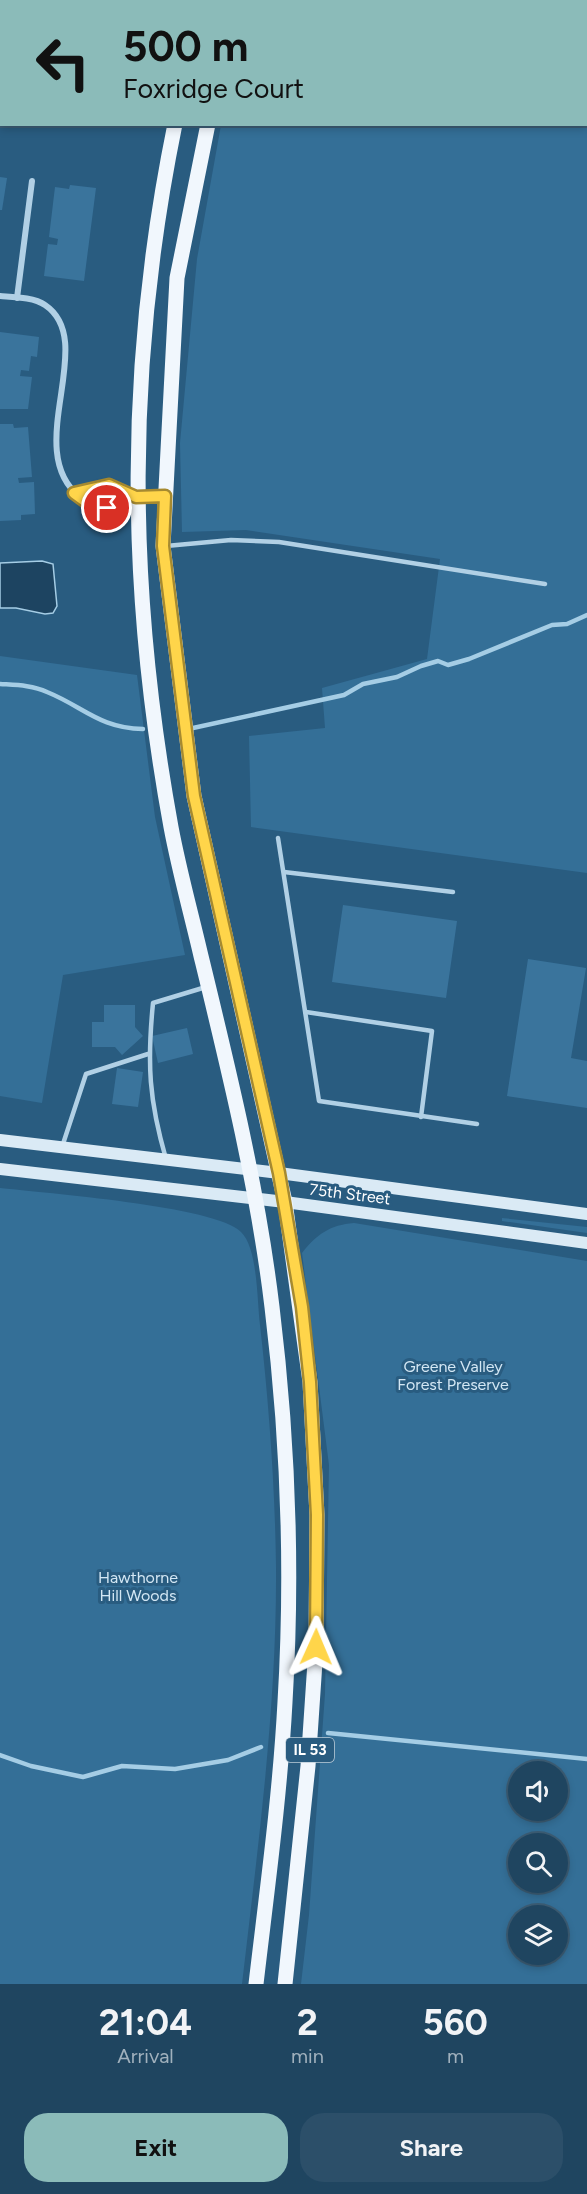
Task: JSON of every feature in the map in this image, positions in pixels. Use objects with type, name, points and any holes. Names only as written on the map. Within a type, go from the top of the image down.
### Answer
[{"type":"main road","name":"IL 53","points":[[175,126],[163,179],[142,345],[136,497],[141,613],[170,823],[250,1169],[277,1351],[284,1436],[289,1556],[285,1705],[256,1984]]},
{"type":"main road","name":"IL 53","points":[[208,126],[177,278],[163,546],[194,796],[285,1202],[310,1382],[317,1578],[312,1720],[285,1984]]},
{"type":"main road","name":"75th Street","points":[[0,1140],[250,1169],[587,1214]]},
{"type":"main road","name":"75th Street","points":[[0,1169],[285,1202],[587,1243]]},
{"type":"street","points":[[16,298],[32,181]]},
{"type":"street","points":[[0,296],[43,303],[57,316],[63,329],[65,352],[56,429],[58,460],[66,483],[74,493],[93,507],[122,509],[136,497],[109,485],[74,493]]},
{"type":"lane","points":[[136,497],[165,496]]},
{"type":"lane","points":[[163,546],[231,540],[279,542],[545,584]]},
{"type":"lane","points":[[278,838],[319,1101],[477,1124]]},
{"type":"lane","points":[[284,872],[453,892]]},
{"type":"lane","points":[[166,1159],[153,1115],[148,1054],[153,1003],[208,987]]},
{"type":"lane","points":[[306,1012],[432,1031],[421,1117]]},
{"type":"lane","points":[[63,1147],[86,1074],[148,1054]]},
{"type":"green space","points":[[221,126],[587,126],[587,873],[251,827],[249,736],[325,728],[322,688],[427,659],[440,559],[246,530],[182,532],[180,443],[197,259]]},
{"type":"green space","points":[[0,656],[137,675],[155,817],[185,955],[63,975],[42,1103],[0,1096]]},
{"type":"green space","name":"Hawthorne Hill Woods","points":[[0,1188],[128,1202],[199,1215],[225,1223],[241,1232],[251,1250],[256,1276],[271,1446],[276,1567],[270,1724],[242,1984],[0,1984]]},
{"type":"green space","points":[[502,1218],[587,1227],[587,1233],[502,1221]]},
{"type":"green space","name":"Greene Valley Forest Preserve","points":[[354,1223],[587,1261],[587,1984],[301,1984],[309,1915],[325,1694],[329,1465],[302,1253],[325,1232],[338,1226]]},
{"type":"shaded area","points":[[42,561],[53,564],[57,606],[53,613],[0,608],[0,563]]},
{"type":"building","points":[[0,177],[7,178],[2,210],[0,210]]},
{"type":"building","points":[[70,185],[96,188],[84,281],[44,276],[48,244],[57,245],[58,239],[49,237],[55,187],[69,189]]},
{"type":"building","points":[[0,332],[39,337],[37,357],[31,356],[29,371],[21,370],[20,376],[32,377],[28,409],[0,409]]},
{"type":"building","points":[[0,424],[13,424],[14,428],[28,427],[32,477],[18,478],[19,483],[34,482],[35,514],[21,515],[21,520],[0,521]]},
{"type":"building","points":[[343,905],[457,921],[446,998],[332,982]]},
{"type":"building","points":[[528,959],[586,968],[571,1058],[587,1061],[587,1108],[507,1096]]},
{"type":"building","points":[[104,1005],[135,1005],[135,1027],[143,1036],[122,1055],[115,1047],[92,1047],[92,1022],[104,1022]]},
{"type":"building","points":[[187,1028],[193,1054],[158,1063],[152,1036]]},
{"type":"building","points":[[117,1068],[143,1072],[138,1107],[112,1104]]},
{"type":"waterway","points":[[193,728],[344,695],[363,684],[397,677],[438,661],[448,665],[469,659],[552,625],[567,624],[587,615]]},
{"type":"waterway","points":[[0,684],[41,690],[103,721],[128,728],[143,729]]},
{"type":"waterway","points":[[328,1733],[587,1759]]},
{"type":"waterway","points":[[0,1755],[31,1766],[83,1777],[122,1766],[175,1769],[228,1760],[261,1747]]},
{"type":"route","points":[[107,508],[93,507],[74,493],[109,485],[136,497],[165,496],[163,546],[194,796],[279,1173],[302,1307],[310,1382],[317,1515],[316,1647]]}]
